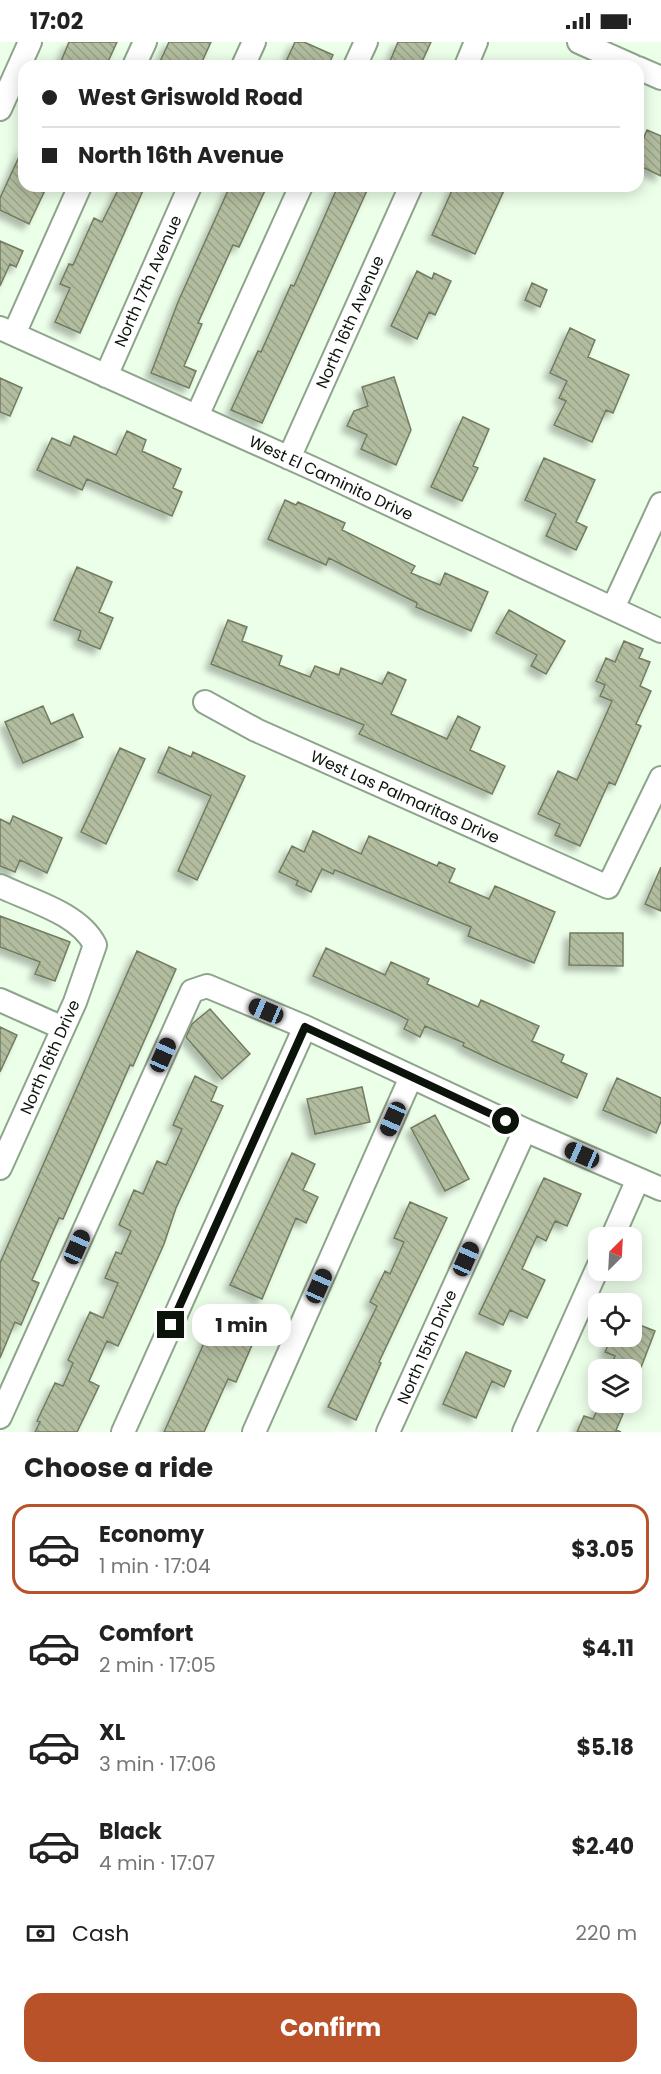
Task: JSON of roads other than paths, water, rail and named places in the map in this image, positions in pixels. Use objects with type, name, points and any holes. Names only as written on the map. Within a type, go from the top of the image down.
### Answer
[{"type":"street","points":[[22,60],[30,42]]},
{"type":"street","points":[[137,60],[145,42]]},
{"type":"street","points":[[246,60],[254,42]]},
{"type":"street","points":[[358,60],[366,42]]},
{"type":"street","points":[[468,60],[476,42]]},
{"type":"street","points":[[579,42],[630,59]]},
{"type":"street","points":[[644,68],[661,78]]},
{"type":"street","points":[[0,109],[18,69]]},
{"type":"street","points":[[7,331],[77,192]]},
{"type":"street","name":"North 17th Avenue","points":[[106,376],[187,192]]},
{"type":"street","points":[[197,416],[298,192]]},
{"type":"street","name":"North 16th Avenue","points":[[289,458],[408,192]]},
{"type":"street","name":"West El Caminito Drive","points":[[7,331],[289,458],[661,631]]},
{"type":"street","points":[[613,608],[661,504]]},
{"type":"street","name":"West Las Palmaritas Drive","points":[[205,702],[256,730],[608,887],[661,778]]},
{"type":"street","name":"North 16th Drive","points":[[0,886],[74,921],[89,933],[95,945],[63,1028],[0,1168]]},
{"type":"street","points":[[0,1418],[192,991],[207,986],[305,1027],[525,1130],[661,1189]]},
{"type":"street","points":[[0,1000],[63,1028]]},
{"type":"street","points":[[123,1432],[305,1027]]},
{"type":"street","points":[[254,1432],[411,1077]]},
{"type":"street","name":"North 15th Drive","points":[[388,1432],[525,1130]]},
{"type":"street","points":[[617,1227],[638,1179]]},
{"type":"street","points":[[524,1432],[592,1281]]}]
